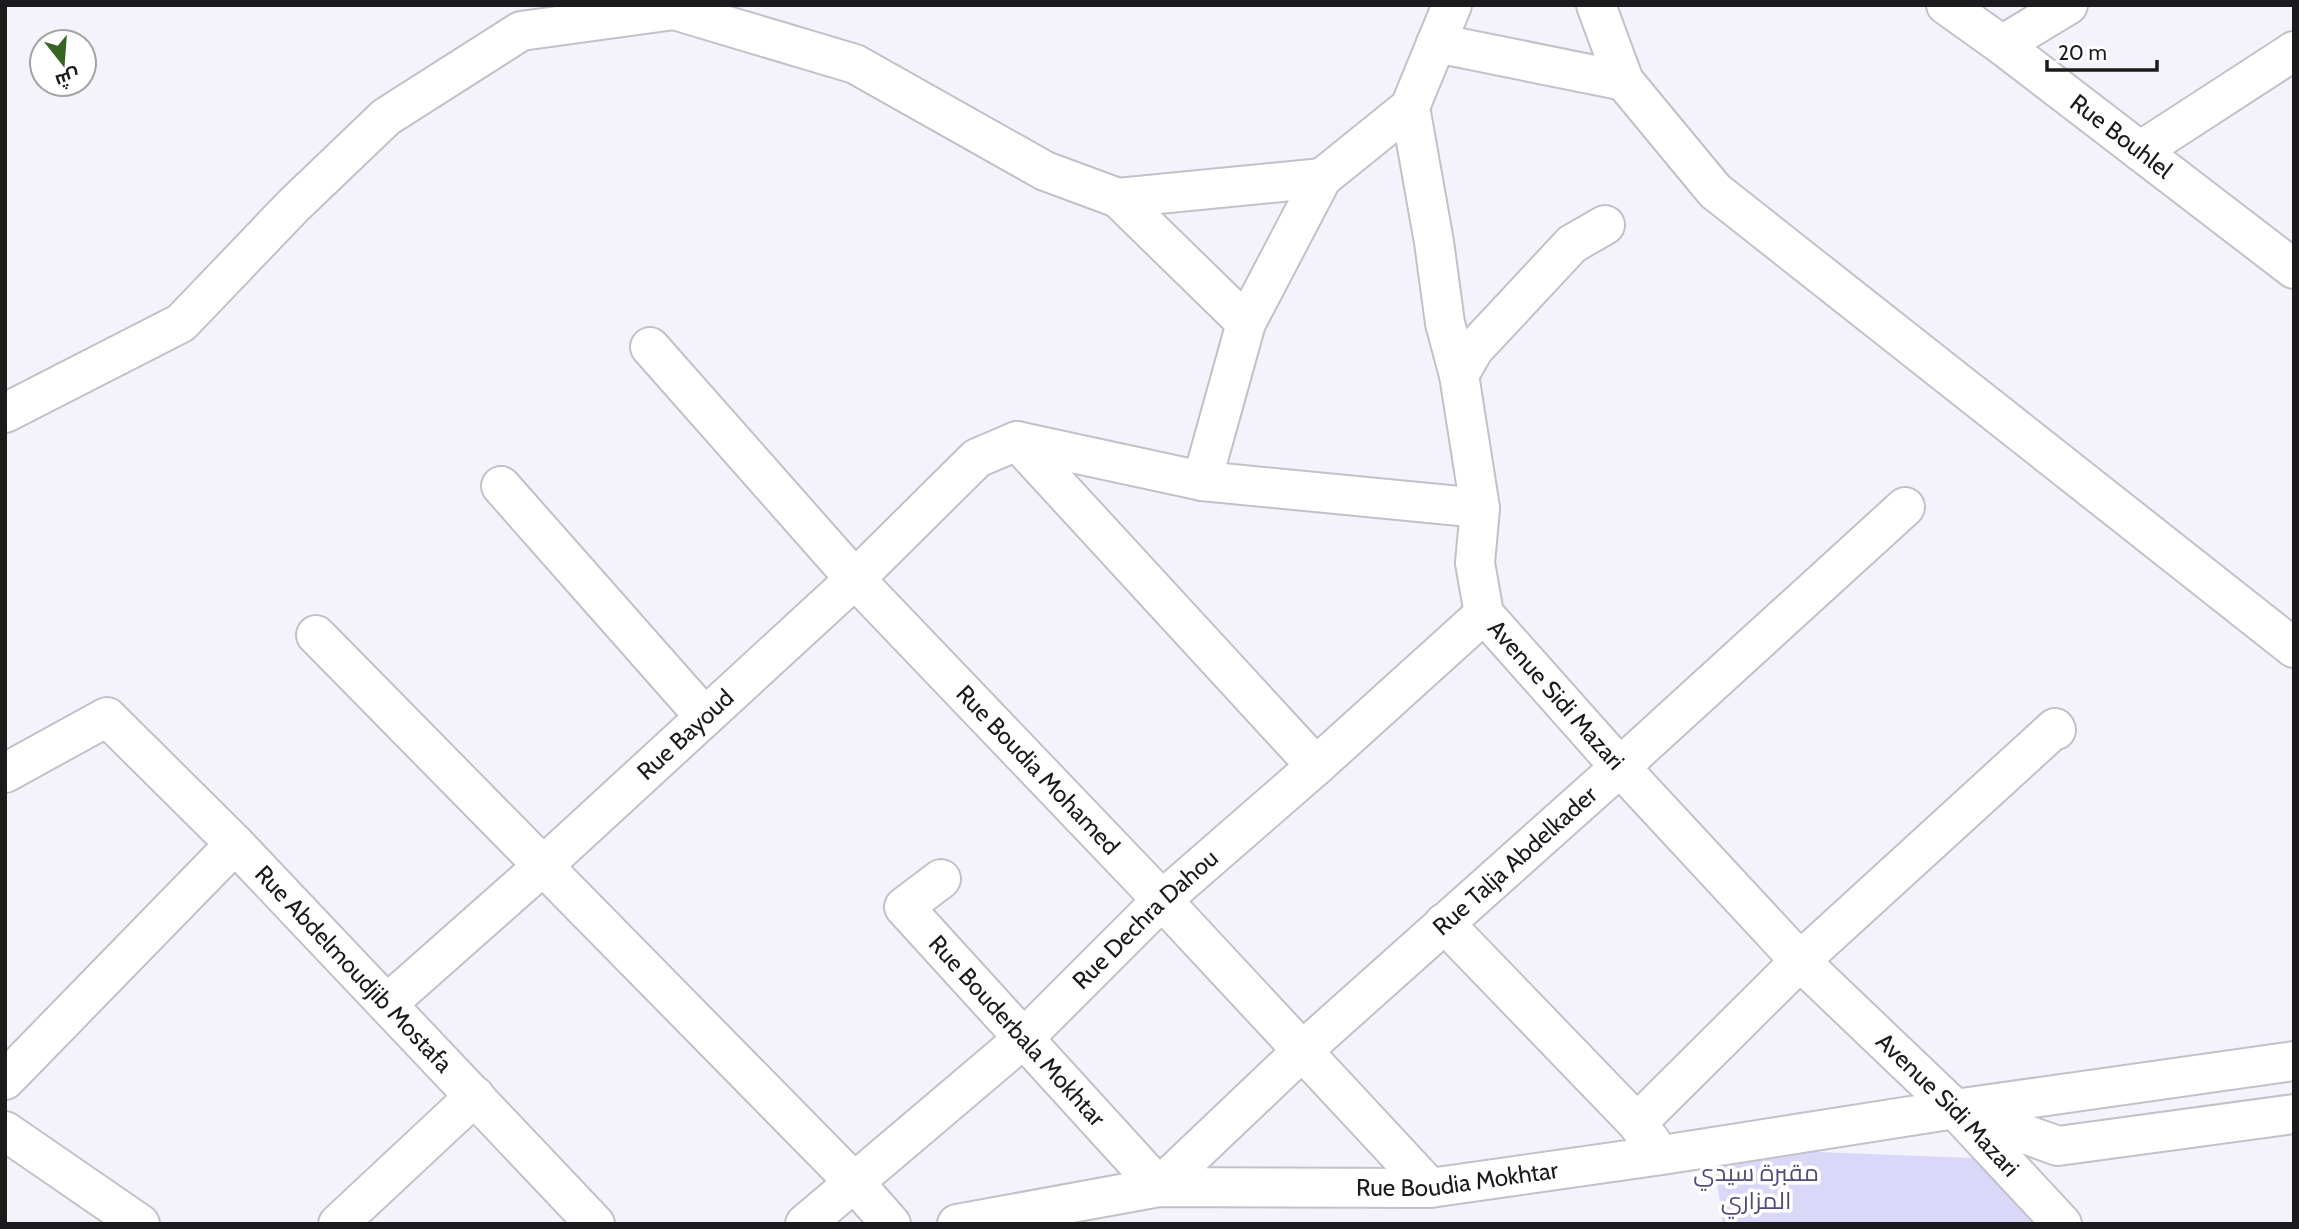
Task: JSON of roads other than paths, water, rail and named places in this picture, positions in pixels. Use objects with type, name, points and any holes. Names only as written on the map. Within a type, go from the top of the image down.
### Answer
[{"type":"street","points":[[1202,481],[1245,323],[1322,178],[1410,107],[1452,5]]},
{"type":"street","points":[[1596,5],[1624,81],[1715,191],[2294,648]]},
{"type":"street","name":"Rue Bouhlel","points":[[1946,5],[2140,151],[2285,250]]},
{"type":"street","points":[[2002,45],[2068,5]]},
{"type":"street","points":[[5,413],[181,323],[293,206],[386,117],[521,31],[674,10],[855,64],[1045,171],[1118,198],[1245,323]]},
{"type":"street","points":[[1436,43],[1624,81]]},
{"type":"street","points":[[2140,151],[2294,51]]},
{"type":"street","name":"Avenue Sidi Mazari","points":[[1410,107],[1445,323],[1459,374],[1480,508],[1475,563],[1484,614],[1620,767],[1800,961],[1955,1109],[2062,1224]]},
{"type":"street","points":[[1118,198],[1322,178]]},
{"type":"street","points":[[1459,374],[1474,349],[1572,244],[1605,225]]},
{"type":"street","name":"Rue Boudia Mohamed","points":[[650,347],[855,579],[1162,900],[1430,1188]]},
{"type":"street","points":[[1017,441],[1202,481],[1480,508]]},
{"type":"street","points":[[1017,441],[1316,766]]},
{"type":"street","name":"Rue Bayoud","points":[[387,1004],[544,865],[855,579],[977,458],[1017,441]]},
{"type":"street","points":[[501,486],[705,717]]},
{"type":"street","name":"Rue Talja Abdelkader","points":[[1159,1187],[1301,1052],[1620,767],[1905,507]]},
{"type":"street","name":"Rue Dechra Dahou","points":[[805,1224],[1023,1039],[1162,900],[1484,614]]},
{"type":"street","points":[[316,635],[854,1182],[891,1224]]},
{"type":"street","name":"Rue Abdelmoudjib Mostafa","points":[[5,773],[107,717],[235,844],[595,1224]]},
{"type":"street","points":[[1637,1123],[1800,961],[2055,728],[2056,730]]},
{"type":"street","points":[[5,1080],[235,844]]},
{"type":"street","name":"Rue Bouderbala Mokhtar","points":[[941,879],[904,907],[1159,1187]]},
{"type":"street","points":[[1444,923],[1637,1123],[1662,1155]]},
{"type":"street","name":"Rue Boudia Mokhtar","points":[[957,1224],[1159,1187],[1430,1188],[2294,1060]]},
{"type":"street","points":[[338,1224],[475,1096]]},
{"type":"street","points":[[1955,1109],[2058,1146],[2294,1114]]},
{"type":"street","points":[[5,1131],[140,1224]]},
{"type":"park label","name":"مقبرة سيدي المزاري","points":[[1756,1187]]}]
